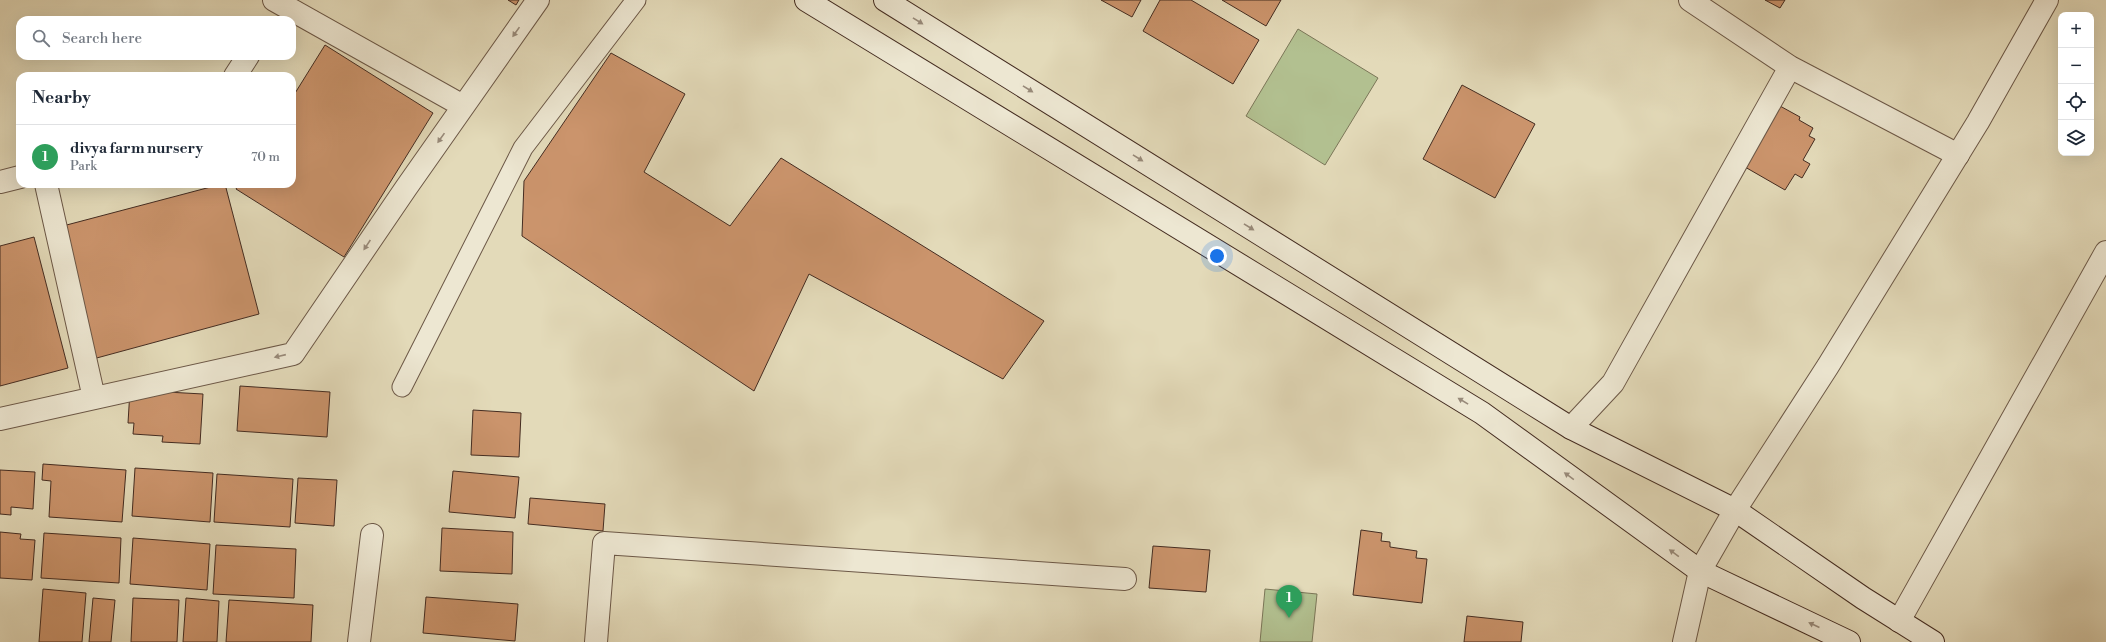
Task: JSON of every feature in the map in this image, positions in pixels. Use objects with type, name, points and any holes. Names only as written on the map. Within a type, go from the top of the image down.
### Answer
[{"type":"street","points":[[0,419],[293,354],[463,106],[538,0]]},
{"type":"street","points":[[806,0],[1482,413],[1700,571],[1849,642]]},
{"type":"street","points":[[885,0],[1571,428],[1735,510],[1863,598],[1933,642]]},
{"type":"street","points":[[1690,0],[1790,67],[1958,155]]},
{"type":"street","points":[[1684,642],[1700,571],[1735,510],[1828,366],[1958,155],[2047,0]]},
{"type":"street","points":[[276,8],[291,16]]},
{"type":"street","points":[[296,18],[463,106]]},
{"type":"street","points":[[238,72],[245,60]]},
{"type":"street","points":[[1571,428],[1614,383],[1790,67]]},
{"type":"street","points":[[0,182],[16,178]]},
{"type":"street","points":[[47,188],[94,398]]},
{"type":"street","points":[[1899,621],[2106,252]]},
{"type":"street","points":[[359,642],[372,535]]},
{"type":"street","points":[[596,642],[604,543],[1125,578]]},
{"type":"lane","points":[[402,387],[523,148],[636,0]]},
{"type":"green space","points":[[1298,29],[1378,78],[1325,165],[1246,116]]},
{"type":"green space","points":[[1265,589],[1317,594],[1312,642],[1260,642]]},
{"type":"building","points":[[508,0],[519,0],[516,5]]},
{"type":"building","points":[[1101,0],[1141,0],[1132,17]]},
{"type":"building","points":[[1160,0],[1191,0],[1259,40],[1233,84],[1143,31]]},
{"type":"building","points":[[1222,0],[1281,0],[1266,26]]},
{"type":"building","points":[[1765,0],[1785,0],[1780,8]]},
{"type":"building","points":[[325,45],[433,113],[344,257],[236,189],[296,188],[296,92]]},
{"type":"building","points":[[611,53],[685,94],[644,172],[730,226],[781,158],[1044,321],[1003,379],[809,274],[754,391],[522,236],[524,181]]},
{"type":"building","points":[[1462,85],[1535,124],[1495,198],[1423,159]]},
{"type":"building","points":[[1780,106],[1800,117],[1799,120],[1813,128],[1809,136],[1815,139],[1803,160],[1810,164],[1802,178],[1795,174],[1785,190],[1745,167]]},
{"type":"building","points":[[207,188],[226,188],[259,314],[93,359],[59,227]]},
{"type":"building","points":[[34,237],[68,368],[0,386],[0,246]]},
{"type":"building","points":[[240,386],[330,392],[327,437],[237,431]]},
{"type":"building","points":[[130,390],[203,394],[200,444],[162,442],[163,436],[133,434],[134,423],[128,423]]},
{"type":"building","points":[[473,410],[521,413],[519,457],[471,455]]},
{"type":"building","points":[[43,464],[126,470],[122,522],[49,517],[51,481],[42,480]]},
{"type":"building","points":[[135,468],[213,473],[210,522],[132,516]]},
{"type":"building","points":[[0,470],[35,472],[33,509],[11,507],[11,515],[0,514]]},
{"type":"building","points":[[453,471],[519,477],[515,518],[449,512]]},
{"type":"building","points":[[217,474],[293,479],[290,527],[214,522]]},
{"type":"building","points":[[298,478],[337,480],[334,526],[295,523]]},
{"type":"building","points":[[530,498],[605,504],[603,531],[528,524]]},
{"type":"building","points":[[442,528],[513,532],[512,574],[440,571]]},
{"type":"building","points":[[1361,530],[1382,533],[1381,541],[1390,542],[1390,547],[1417,551],[1416,558],[1427,559],[1422,603],[1353,595]]},
{"type":"building","points":[[0,532],[21,534],[20,539],[35,540],[32,580],[0,578]]},
{"type":"building","points":[[44,533],[121,538],[119,583],[41,578]]},
{"type":"building","points":[[133,538],[210,544],[207,590],[130,584]]},
{"type":"building","points":[[216,545],[296,549],[294,598],[213,594]]},
{"type":"building","points":[[1153,546],[1210,550],[1206,592],[1149,588]]},
{"type":"building","points":[[43,589],[86,593],[82,642],[39,642]]},
{"type":"building","points":[[426,597],[518,604],[515,641],[423,633]]},
{"type":"building","points":[[93,598],[115,600],[111,642],[89,642]]},
{"type":"building","points":[[133,598],[179,600],[177,642],[131,642]]},
{"type":"building","points":[[186,598],[219,601],[217,642],[183,642]]},
{"type":"building","points":[[229,600],[313,605],[311,642],[226,642]]},
{"type":"building","points":[[1467,616],[1523,622],[1521,642],[1464,642]]},
{"type":"place","name":"divya farm nursery","points":[[1289,618]]}]
